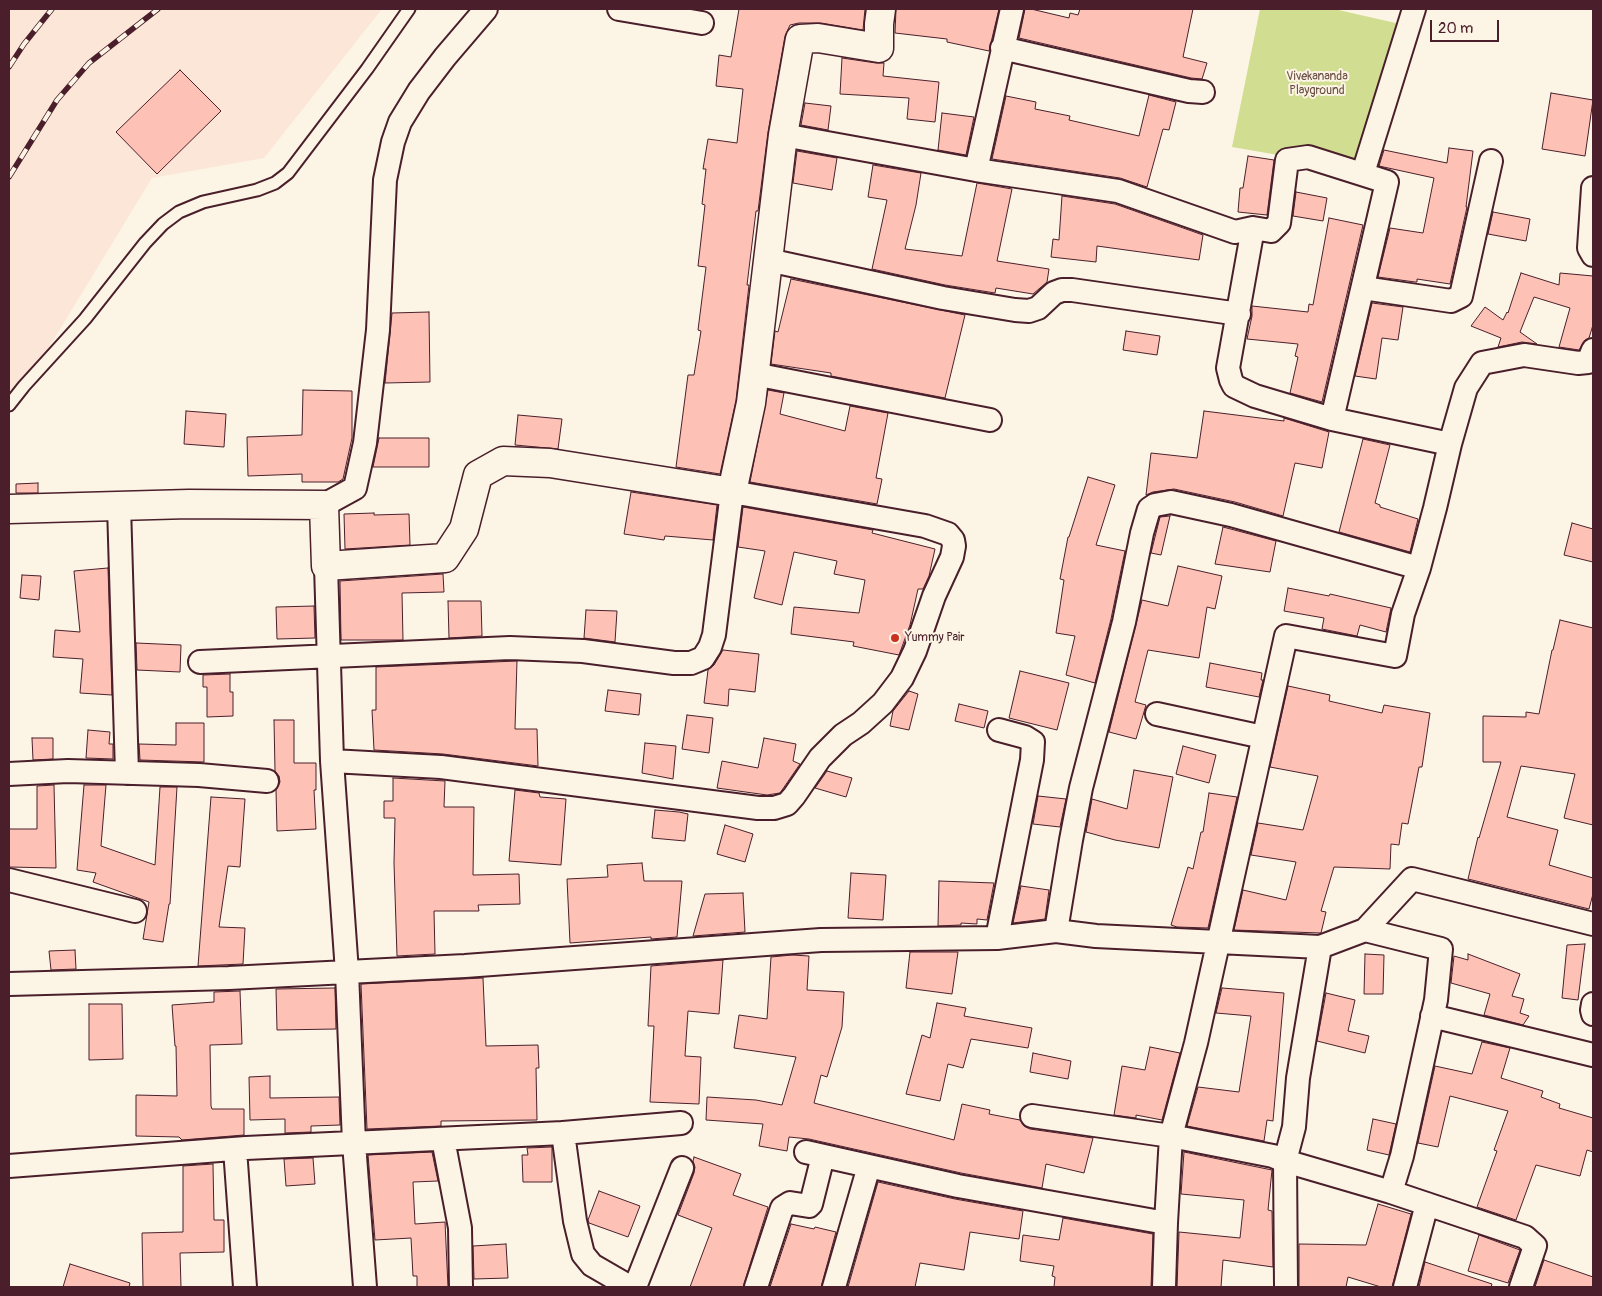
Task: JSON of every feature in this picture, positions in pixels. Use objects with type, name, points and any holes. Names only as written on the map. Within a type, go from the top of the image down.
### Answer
[{"type":"street","points":[[9,509],[189,504],[324,506],[355,488],[365,443],[378,330],[384,180],[393,142],[400,122],[419,91],[486,9]]},
{"type":"street","points":[[619,9],[702,23]]},
{"type":"street","points":[[200,662],[510,648],[583,651],[674,663],[691,663],[703,658],[710,647],[714,635],[732,492],[751,403],[783,136],[800,40],[818,38],[879,48],[881,9]]},
{"type":"street","points":[[976,170],[1012,9]]},
{"type":"street","points":[[1364,173],[1414,9]]},
{"type":"street","points":[[1002,48],[1188,91],[1203,92]]},
{"type":"street","points":[[783,136],[976,170],[1118,191],[1235,232],[1253,228],[1270,231],[1279,223],[1288,160],[1308,157],[1364,173],[1387,182],[1332,420]]},
{"type":"street","points":[[1364,288],[1451,301],[1461,296],[1491,161]]},
{"type":"street","points":[[1593,188],[1589,248],[1593,256]]},
{"type":"street","points":[[1253,228],[1228,368],[1234,386],[1255,396],[1332,420],[1450,444]]},
{"type":"street","points":[[768,260],[943,298],[1015,310],[1029,311],[1038,308],[1054,293],[1062,290],[1072,290],[1239,314]]},
{"type":"street","points":[[1164,1287],[1171,1136],[1196,1043],[1219,943],[1286,636],[1395,656],[1403,614],[1419,568],[1466,388],[1482,363],[1524,356],[1578,363],[1588,362],[1593,350]]},
{"type":"street","points":[[754,374],[990,420]]},
{"type":"street","points":[[326,566],[445,558],[464,529],[478,475],[503,461],[550,463],[732,492],[925,526],[948,534],[953,540],[954,546],[952,557],[934,596],[915,650],[902,678],[883,703],[843,735],[820,758],[787,804],[774,808],[758,808],[441,767],[332,761]]},
{"type":"street","points":[[1056,931],[1071,840],[1082,788],[1124,622],[1142,532],[1149,509],[1155,505],[1171,502],[1231,515],[1419,568]]},
{"type":"street","points":[[119,506],[126,773]]},
{"type":"street","points":[[324,506],[332,761],[347,972],[354,1143],[365,1287]]},
{"type":"street","points":[[1157,714],[1264,737]]},
{"type":"street","points":[[997,938],[1032,760],[1033,742],[1025,737],[1000,730]]},
{"type":"street","points":[[9,774],[68,771],[199,775],[267,781]]},
{"type":"street","points":[[9,984],[229,978],[465,966],[821,940],[997,938],[1056,931],[1096,936],[1320,947],[1365,930],[1412,879],[1593,924]]},
{"type":"street","points":[[9,880],[135,911]]},
{"type":"street","points":[[1365,930],[1440,949],[1436,1000],[1404,1147],[1391,1192]]},
{"type":"street","points":[[1286,1287],[1285,1161],[1294,1127],[1298,1078],[1320,947]]},
{"type":"street","points":[[1593,1004],[1593,1014]]},
{"type":"street","points":[[1432,1016],[1593,1055]]},
{"type":"street","points":[[1032,1116],[1171,1136],[1273,1156],[1391,1192],[1525,1237],[1535,1246],[1520,1287]]},
{"type":"street","points":[[9,1166],[235,1149],[443,1139],[681,1123]]},
{"type":"street","points":[[563,1132],[575,1221],[583,1254],[592,1265],[630,1287]]},
{"type":"street","points":[[443,1139],[460,1228],[461,1287]]},
{"type":"street","points":[[235,1149],[245,1287]]},
{"type":"street","points":[[756,1287],[782,1208],[790,1203],[809,1206],[812,1204],[815,1154],[958,1186],[1166,1223]]},
{"type":"street","points":[[834,1287],[869,1166]]},
{"type":"street","points":[[635,1287],[682,1168]]},
{"type":"street","points":[[1405,1287],[1428,1204]]},
{"type":"lane","points":[[9,405],[85,319],[144,243],[162,224],[179,212],[203,202],[257,190],[275,183],[288,173],[367,69],[409,9]]},
{"type":"shaded area","points":[[9,9],[382,9],[264,158],[152,178],[9,413]]},
{"type":"green space","name":"Vivekananda Playground","points":[[1260,9],[1334,9],[1409,26],[1365,170],[1232,147]]},
{"type":"building","points":[[739,9],[865,9],[863,30],[821,23],[799,23],[790,25],[785,36],[768,132],[758,211],[756,211],[736,400],[720,474],[676,467],[688,375],[694,375],[701,331],[698,330],[706,267],[698,266],[705,205],[702,204],[706,169],[703,169],[708,139],[737,143],[743,89],[716,86],[719,55],[731,57]]},
{"type":"building","points":[[896,9],[999,9],[989,51],[947,42],[947,39],[895,33]]},
{"type":"building","points":[[1025,9],[1069,18],[1070,13],[1078,15],[1080,9],[1193,9],[1183,57],[1207,63],[1202,79],[1019,38]]},
{"type":"building","points":[[842,58],[884,63],[883,76],[939,82],[935,122],[907,119],[909,98],[840,94]]},
{"type":"building","points":[[180,70],[221,111],[157,174],[116,132]]},
{"type":"building","points":[[1551,93],[1593,100],[1585,156],[1542,149]]},
{"type":"building","points":[[1149,95],[1176,102],[1169,130],[1163,129],[1147,187],[1120,178],[992,159],[1006,96],[1036,102],[1035,109],[1070,116],[1069,120],[1139,136]]},
{"type":"building","points":[[805,103],[831,106],[828,130],[801,125]]},
{"type":"building","points":[[942,113],[974,117],[966,155],[938,150]]},
{"type":"building","points":[[1449,148],[1473,151],[1467,207],[1450,284],[1417,279],[1417,282],[1415,282],[1378,277],[1390,228],[1423,233],[1434,178],[1379,166],[1384,150],[1447,163]]},
{"type":"building","points":[[797,151],[837,158],[832,190],[793,183]]},
{"type":"building","points":[[1248,156],[1274,160],[1267,215],[1238,212],[1240,188],[1243,188]]},
{"type":"building","points":[[873,165],[921,173],[916,205],[905,249],[962,256],[977,183],[1012,189],[997,261],[1049,269],[1047,282],[1033,294],[996,288],[995,293],[945,285],[872,269],[887,200],[868,197]]},
{"type":"building","points":[[1296,192],[1327,198],[1323,221],[1293,216]]},
{"type":"building","points":[[1062,196],[1115,204],[1203,235],[1199,260],[1097,246],[1096,262],[1051,257],[1053,239],[1059,240]]},
{"type":"building","points":[[1493,212],[1530,219],[1526,241],[1488,234]]},
{"type":"building","points":[[1329,218],[1363,225],[1322,402],[1290,393],[1298,357],[1295,356],[1298,344],[1247,339],[1252,306],[1308,312],[1309,304],[1313,305]]},
{"type":"building","points":[[1521,273],[1559,285],[1560,273],[1593,276],[1593,325],[1589,338],[1585,340],[1579,350],[1559,347],[1570,308],[1534,297],[1520,332],[1537,344],[1522,342],[1498,347],[1501,338],[1471,326],[1485,307],[1503,320],[1508,313]]},
{"type":"building","points":[[791,279],[965,315],[945,398],[831,376],[831,373],[771,364],[775,331],[778,332]]},
{"type":"building","points":[[1372,303],[1403,307],[1398,340],[1382,338],[1376,379],[1355,376]]},
{"type":"building","points":[[429,312],[430,382],[385,383],[392,313]]},
{"type":"building","points":[[1126,331],[1160,336],[1157,355],[1123,350]]},
{"type":"building","points":[[303,390],[352,391],[352,438],[343,479],[338,482],[302,482],[302,474],[248,476],[247,437],[302,435]]},
{"type":"building","points":[[768,390],[784,393],[780,414],[845,431],[850,406],[888,413],[876,478],[882,479],[877,504],[750,482]]},
{"type":"building","points":[[186,411],[226,414],[224,447],[184,444]]},
{"type":"building","points":[[1204,411],[1284,421],[1284,418],[1329,432],[1322,468],[1295,463],[1283,516],[1235,502],[1174,489],[1146,495],[1151,453],[1197,458]]},
{"type":"building","points":[[518,415],[562,419],[558,449],[515,445]]},
{"type":"building","points":[[379,438],[429,438],[429,467],[373,467]]},
{"type":"building","points":[[1363,439],[1390,445],[1375,503],[1380,505],[1380,507],[1418,519],[1410,552],[1339,532]]},
{"type":"building","points":[[1088,477],[1115,485],[1096,545],[1125,551],[1095,683],[1066,675],[1075,636],[1056,633],[1064,580],[1060,579],[1068,537]]},
{"type":"building","points":[[38,483],[38,493],[16,493],[16,484]]},
{"type":"building","points":[[631,492],[717,505],[713,540],[665,536],[664,540],[624,534]]},
{"type":"building","points":[[743,507],[873,530],[872,533],[935,549],[929,576],[923,589],[918,589],[910,625],[899,655],[853,646],[854,642],[791,634],[794,607],[859,613],[865,580],[834,574],[837,561],[794,552],[782,605],[754,598],[765,551],[738,547]]},
{"type":"building","points":[[374,513],[374,515],[409,514],[410,545],[345,549],[344,514]]},
{"type":"building","points":[[1170,516],[1161,555],[1151,553],[1160,517]]},
{"type":"building","points":[[1572,523],[1593,529],[1593,562],[1564,555]]},
{"type":"building","points":[[1223,527],[1276,541],[1270,572],[1215,564]]},
{"type":"building","points":[[1178,566],[1222,576],[1215,609],[1207,607],[1199,658],[1148,650],[1135,702],[1146,705],[1136,739],[1109,732],[1142,600],[1168,606]]},
{"type":"building","points":[[108,568],[112,695],[80,693],[83,659],[53,657],[55,630],[80,632],[74,571]]},
{"type":"building","points":[[443,574],[444,592],[402,593],[403,640],[341,640],[340,581]]},
{"type":"building","points":[[22,575],[41,576],[39,600],[20,598]]},
{"type":"building","points":[[1288,588],[1329,596],[1330,594],[1391,608],[1386,632],[1360,625],[1357,636],[1322,629],[1324,618],[1284,611]]},
{"type":"building","points":[[448,601],[481,601],[482,636],[449,638]]},
{"type":"building","points":[[314,606],[315,638],[277,639],[276,607]]},
{"type":"building","points":[[586,610],[617,611],[615,642],[584,638]]},
{"type":"building","points":[[1560,620],[1593,628],[1593,825],[1564,818],[1575,774],[1521,766],[1507,817],[1558,830],[1549,865],[1593,878],[1593,894],[1589,909],[1468,879],[1478,837],[1501,762],[1483,762],[1483,716],[1526,717],[1526,712],[1539,714]]},
{"type":"building","points":[[136,643],[181,645],[180,672],[137,670]]},
{"type":"building","points":[[723,650],[759,654],[755,692],[729,689],[728,706],[704,703],[708,670],[714,665]]},
{"type":"building","points":[[517,661],[515,729],[537,729],[538,766],[443,754],[374,750],[372,710],[376,710],[376,667]]},
{"type":"building","points":[[1210,663],[1262,673],[1261,680],[1263,680],[1259,697],[1206,687]]},
{"type":"building","points":[[1020,671],[1069,683],[1057,730],[1009,718]]},
{"type":"building","points":[[230,674],[230,692],[233,692],[233,716],[207,717],[207,687],[203,687],[203,675]]},
{"type":"building","points":[[1288,686],[1330,695],[1329,701],[1382,713],[1384,705],[1430,713],[1422,767],[1419,767],[1408,824],[1402,823],[1399,845],[1391,844],[1390,869],[1334,867],[1321,911],[1326,912],[1321,933],[1234,930],[1243,890],[1286,900],[1296,862],[1251,855],[1258,823],[1303,830],[1318,776],[1270,767]]},
{"type":"building","points":[[608,690],[641,694],[639,715],[605,711]]},
{"type":"building","points":[[909,691],[918,694],[909,730],[890,726],[893,711]]},
{"type":"building","points":[[959,704],[988,711],[984,728],[955,721]]},
{"type":"building","points":[[687,715],[713,718],[709,753],[682,749]]},
{"type":"building","points":[[274,720],[294,720],[294,763],[316,763],[316,790],[314,790],[316,829],[277,831],[276,790],[280,782],[279,776],[275,771]]},
{"type":"building","points":[[176,723],[204,723],[204,762],[140,760],[139,744],[176,745]]},
{"type":"building","points":[[88,730],[110,732],[109,744],[113,744],[113,759],[86,758]]},
{"type":"building","points":[[32,738],[53,738],[53,759],[33,760]]},
{"type":"building","points":[[764,738],[796,744],[793,761],[800,764],[780,793],[767,795],[717,788],[722,761],[758,768]]},
{"type":"building","points":[[645,743],[676,746],[673,779],[642,773]]},
{"type":"building","points":[[1183,746],[1216,755],[1209,783],[1176,774]]},
{"type":"building","points":[[1134,770],[1173,777],[1159,848],[1115,840],[1086,832],[1092,799],[1127,809]]},
{"type":"building","points":[[827,771],[852,778],[846,797],[815,788]]},
{"type":"building","points":[[393,778],[445,781],[444,807],[474,807],[473,875],[519,874],[520,904],[478,905],[479,911],[434,911],[435,954],[397,956],[394,863],[395,818],[384,818],[384,801],[393,801]]},
{"type":"building","points":[[54,785],[56,868],[9,867],[9,829],[37,829],[37,786]]},
{"type":"building","points":[[84,785],[106,785],[101,846],[155,865],[160,787],[177,787],[170,904],[163,942],[143,939],[149,902],[93,882],[96,873],[77,870]]},
{"type":"building","points":[[515,790],[539,793],[540,797],[566,799],[561,865],[509,861]]},
{"type":"building","points":[[1209,793],[1237,797],[1208,928],[1177,927],[1171,925],[1188,867],[1193,869],[1201,832],[1203,832]]},
{"type":"building","points":[[1038,796],[1066,799],[1060,827],[1033,824]]},
{"type":"building","points":[[211,797],[245,799],[240,867],[228,866],[219,927],[245,928],[243,964],[198,966]]},
{"type":"building","points":[[655,810],[688,814],[685,841],[652,838]]},
{"type":"building","points":[[725,825],[753,834],[745,862],[717,854]]},
{"type":"building","points":[[642,863],[644,881],[682,881],[677,937],[570,943],[567,879],[608,877],[607,865]]},
{"type":"building","points":[[851,873],[886,875],[883,920],[848,918]]},
{"type":"building","points":[[939,881],[994,883],[987,920],[977,919],[977,924],[961,923],[961,925],[938,926]]},
{"type":"building","points":[[1021,886],[1049,890],[1045,919],[1013,923]]},
{"type":"building","points":[[743,893],[745,932],[693,936],[705,894]]},
{"type":"building","points":[[1585,944],[1578,1000],[1562,998],[1567,945]]},
{"type":"building","points":[[75,950],[76,969],[51,970],[49,951]]},
{"type":"building","points":[[910,952],[958,952],[952,994],[906,988]]},
{"type":"building","points":[[1365,954],[1384,955],[1383,994],[1364,994]]},
{"type":"building","points":[[1468,954],[1520,974],[1512,996],[1524,999],[1520,1013],[1529,1016],[1523,1025],[1484,1015],[1490,994],[1451,983],[1454,956],[1468,960]]},
{"type":"building","points":[[809,956],[807,990],[844,992],[842,1027],[827,1077],[821,1075],[814,1103],[954,1140],[962,1104],[990,1110],[989,1114],[1020,1120],[1024,1126],[1030,1129],[1093,1138],[1084,1173],[1046,1164],[1042,1188],[961,1173],[809,1139],[789,1137],[787,1151],[759,1146],[763,1124],[706,1120],[707,1097],[756,1100],[782,1105],[796,1057],[734,1048],[739,1015],[767,1019],[771,957]]},
{"type":"building","points":[[723,960],[719,1014],[688,1011],[685,1056],[701,1057],[699,1104],[650,1102],[654,1026],[648,1026],[651,966]]},
{"type":"building","points":[[483,978],[486,1046],[538,1045],[539,1068],[536,1068],[537,1120],[441,1121],[441,1126],[367,1129],[361,984]]},
{"type":"building","points":[[335,988],[336,1029],[277,1030],[276,989]]},
{"type":"building","points":[[1222,988],[1284,993],[1273,1121],[1267,1120],[1264,1141],[1187,1126],[1198,1087],[1239,1092],[1251,1016],[1216,1013]]},
{"type":"building","points":[[240,991],[242,1044],[210,1045],[211,1106],[212,1109],[244,1109],[244,1135],[182,1140],[179,1137],[136,1136],[136,1095],[177,1096],[176,1046],[172,1005],[214,1002],[214,992]]},
{"type":"building","points":[[1326,993],[1355,1000],[1348,1031],[1369,1036],[1365,1053],[1317,1041]]},
{"type":"building","points":[[937,1003],[966,1008],[964,1016],[1032,1028],[1028,1048],[971,1039],[963,1068],[948,1064],[940,1101],[906,1094],[922,1035],[930,1038]]},
{"type":"building","points":[[89,1004],[122,1004],[123,1059],[89,1060]]},
{"type":"building","points":[[1482,1042],[1510,1048],[1501,1078],[1543,1091],[1541,1097],[1560,1104],[1559,1108],[1593,1118],[1593,1152],[1587,1150],[1580,1176],[1536,1165],[1516,1220],[1477,1207],[1497,1151],[1494,1150],[1508,1111],[1450,1096],[1438,1147],[1418,1143],[1435,1066],[1472,1074]]},
{"type":"building","points":[[1150,1047],[1180,1053],[1162,1120],[1136,1115],[1136,1118],[1114,1115],[1122,1066],[1145,1070]]},
{"type":"building","points":[[1033,1053],[1071,1061],[1068,1079],[1030,1072]]},
{"type":"building","points":[[270,1076],[270,1098],[339,1097],[340,1125],[311,1126],[311,1132],[285,1133],[285,1119],[250,1120],[249,1077]]},
{"type":"building","points":[[1373,1119],[1396,1124],[1389,1155],[1367,1150]]},
{"type":"building","points":[[552,1147],[552,1182],[523,1182],[522,1155],[528,1155],[527,1148]]},
{"type":"building","points":[[432,1152],[438,1181],[413,1182],[415,1224],[445,1222],[448,1287],[417,1287],[417,1276],[413,1276],[411,1238],[375,1240],[368,1155]]},
{"type":"building","points":[[1184,1152],[1272,1170],[1268,1210],[1272,1211],[1273,1267],[1223,1260],[1221,1287],[1177,1287],[1179,1232],[1240,1238],[1244,1200],[1181,1194]]},
{"type":"building","points":[[694,1157],[741,1174],[733,1195],[768,1207],[743,1287],[690,1287],[712,1228],[678,1215],[694,1173]]},
{"type":"building","points":[[313,1158],[315,1184],[286,1186],[284,1159]]},
{"type":"building","points":[[213,1164],[214,1220],[224,1220],[224,1252],[180,1253],[181,1287],[143,1287],[142,1233],[183,1232],[183,1166]]},
{"type":"building","points":[[878,1182],[955,1199],[1023,1211],[1019,1239],[970,1232],[964,1270],[920,1263],[915,1287],[848,1287]]},
{"type":"building","points":[[599,1191],[640,1206],[628,1237],[589,1223],[588,1220]]},
{"type":"building","points":[[1378,1204],[1411,1214],[1392,1287],[1381,1287],[1348,1277],[1346,1287],[1299,1287],[1299,1244],[1366,1245]]},
{"type":"building","points":[[1063,1218],[1153,1234],[1151,1287],[1054,1287],[1055,1277],[1052,1276],[1054,1266],[1020,1261],[1023,1235],[1059,1240]]},
{"type":"building","points":[[791,1224],[836,1232],[821,1287],[770,1287]]},
{"type":"building","points":[[1479,1235],[1520,1250],[1508,1283],[1468,1271]]},
{"type":"building","points":[[506,1244],[508,1278],[474,1279],[473,1246]]},
{"type":"building","points":[[1544,1260],[1593,1277],[1593,1287],[1535,1287]]},
{"type":"building","points":[[1425,1262],[1492,1284],[1491,1287],[1419,1287]]},
{"type":"building","points":[[70,1264],[130,1283],[129,1287],[63,1287]]},
{"type":"railway","points":[[9,67],[24,44],[52,9]]},
{"type":"railway","points":[[9,177],[57,100],[89,63],[158,9]]},
{"type":"place","name":"Yummy Pair","points":[[895,638]]}]
